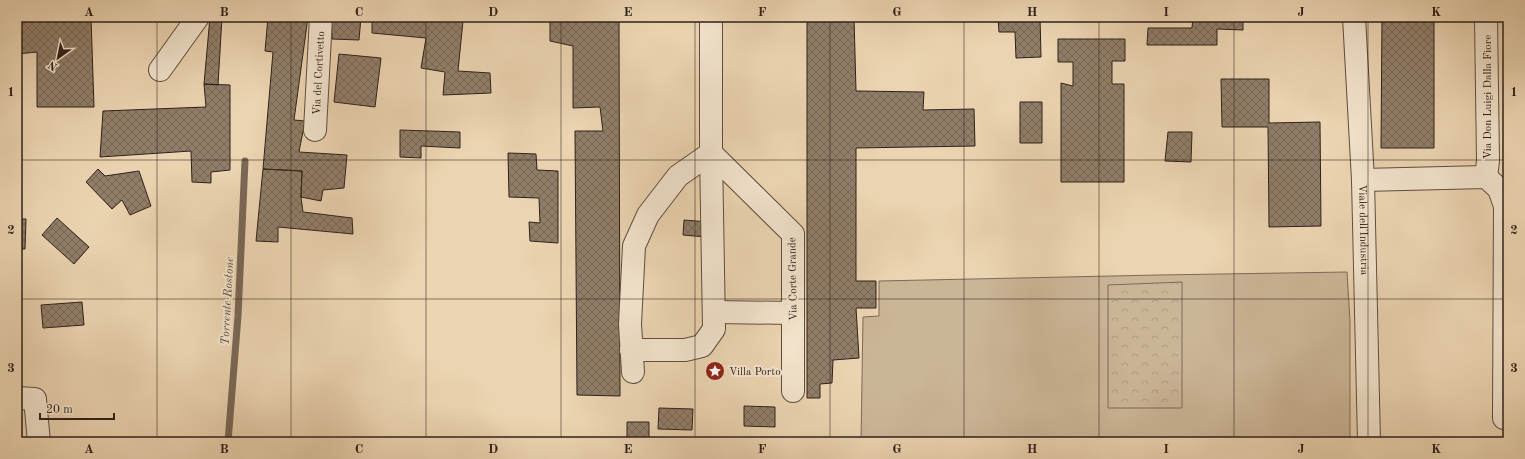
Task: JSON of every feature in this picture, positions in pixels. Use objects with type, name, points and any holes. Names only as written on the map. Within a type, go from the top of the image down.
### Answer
[{"type":"street","points":[[160,70],[198,17]]},
{"type":"street","name":"Via del Cortivetto","points":[[315,130],[321,17]]},
{"type":"street","points":[[631,350],[685,350],[702,346],[714,329],[711,153],[711,17]]},
{"type":"street","name":"Viale dell'Industria","points":[[1354,17],[1363,180],[1369,442]]},
{"type":"street","name":"Via Don Luigi Dalla Fiore","points":[[1486,17],[1488,161],[1486,177]]},
{"type":"street","points":[[633,372],[630,324],[634,246],[648,214],[678,176],[711,153]]},
{"type":"street","name":"Via Corte Grande","points":[[711,153],[793,234],[793,391]]},
{"type":"street","points":[[1363,180],[1486,177],[1499,189],[1507,206],[1504,418],[1508,418]]},
{"type":"street","points":[[714,312],[793,313]]},
{"type":"street","points":[[17,398],[35,399],[39,442]]},
{"type":"green space","points":[[1347,272],[1350,321],[1350,442],[861,442],[863,317],[879,316],[879,281]]},
{"type":"green space","points":[[1182,282],[1182,408],[1108,408],[1108,285]]},
{"type":"building","points":[[91,17],[94,107],[37,107],[37,52],[17,54],[17,23],[55,18]]},
{"type":"building","points":[[105,17],[155,17],[106,21]]},
{"type":"building","points":[[210,17],[222,17],[218,85],[204,84]]},
{"type":"building","points":[[268,17],[308,17],[294,120],[305,121],[299,152],[347,155],[344,188],[323,190],[321,201],[301,197],[302,171],[263,169],[273,52],[265,51]]},
{"type":"building","points":[[331,17],[361,17],[359,40],[332,39]]},
{"type":"building","points":[[372,17],[421,17],[421,19],[463,21],[458,71],[490,73],[491,93],[443,95],[445,72],[421,68],[426,38],[372,33]]},
{"type":"building","points":[[550,17],[619,17],[620,396],[577,395],[575,131],[603,131],[600,107],[573,108],[573,46],[550,41]]},
{"type":"building","points":[[807,17],[854,17],[856,91],[924,92],[923,110],[974,109],[975,146],[856,148],[856,281],[876,281],[876,308],[856,308],[859,358],[833,360],[832,383],[820,384],[820,398],[807,398]]},
{"type":"building","points":[[998,17],[1040,17],[1041,57],[1016,58],[1015,32],[999,32]]},
{"type":"building","points":[[1193,17],[1243,17],[1243,30],[1217,29],[1217,45],[1147,45],[1148,28],[1192,28]]},
{"type":"building","points":[[1382,17],[1434,17],[1434,148],[1381,148]]},
{"type":"building","points":[[1058,39],[1125,39],[1125,61],[1112,61],[1112,84],[1124,84],[1124,182],[1061,182],[1061,83],[1073,86],[1073,62],[1058,62]]},
{"type":"building","points":[[339,54],[381,58],[375,107],[334,102]]},
{"type":"building","points":[[1221,79],[1269,79],[1269,123],[1320,122],[1321,226],[1269,227],[1268,127],[1222,127]]},
{"type":"building","points":[[204,84],[230,85],[230,170],[211,172],[211,183],[192,182],[191,151],[100,157],[103,111],[206,107]]},
{"type":"building","points":[[1020,102],[1042,102],[1042,143],[1020,143]]},
{"type":"building","points":[[400,130],[460,132],[460,148],[421,146],[421,158],[400,157]]},
{"type":"building","points":[[1168,132],[1192,132],[1191,162],[1165,161]]},
{"type":"building","points":[[508,153],[536,154],[537,170],[558,171],[558,243],[530,241],[529,222],[540,223],[539,198],[509,197]]},
{"type":"building","points":[[98,169],[105,176],[139,171],[151,206],[130,215],[122,200],[112,209],[86,182]]},
{"type":"building","points":[[263,169],[302,171],[301,197],[303,212],[352,218],[353,234],[278,227],[278,242],[256,241]]},
{"type":"building","points":[[57,218],[89,247],[74,264],[42,235]]},
{"type":"building","points":[[17,219],[26,219],[25,249],[17,249]]},
{"type":"building","points":[[684,220],[708,222],[706,237],[683,235]]},
{"type":"building","points":[[82,302],[84,325],[43,328],[41,305]]},
{"type":"building","points":[[744,406],[775,407],[775,427],[744,426]]},
{"type":"building","points":[[659,408],[693,409],[692,430],[658,429]]},
{"type":"building","points":[[627,422],[649,422],[649,442],[627,442]]},
{"type":"waterway","name":"Torrente Rostone","points":[[228,442],[238,316],[245,161]]},
{"type":"place","name":"Villa Porto","points":[[715,371]]}]
